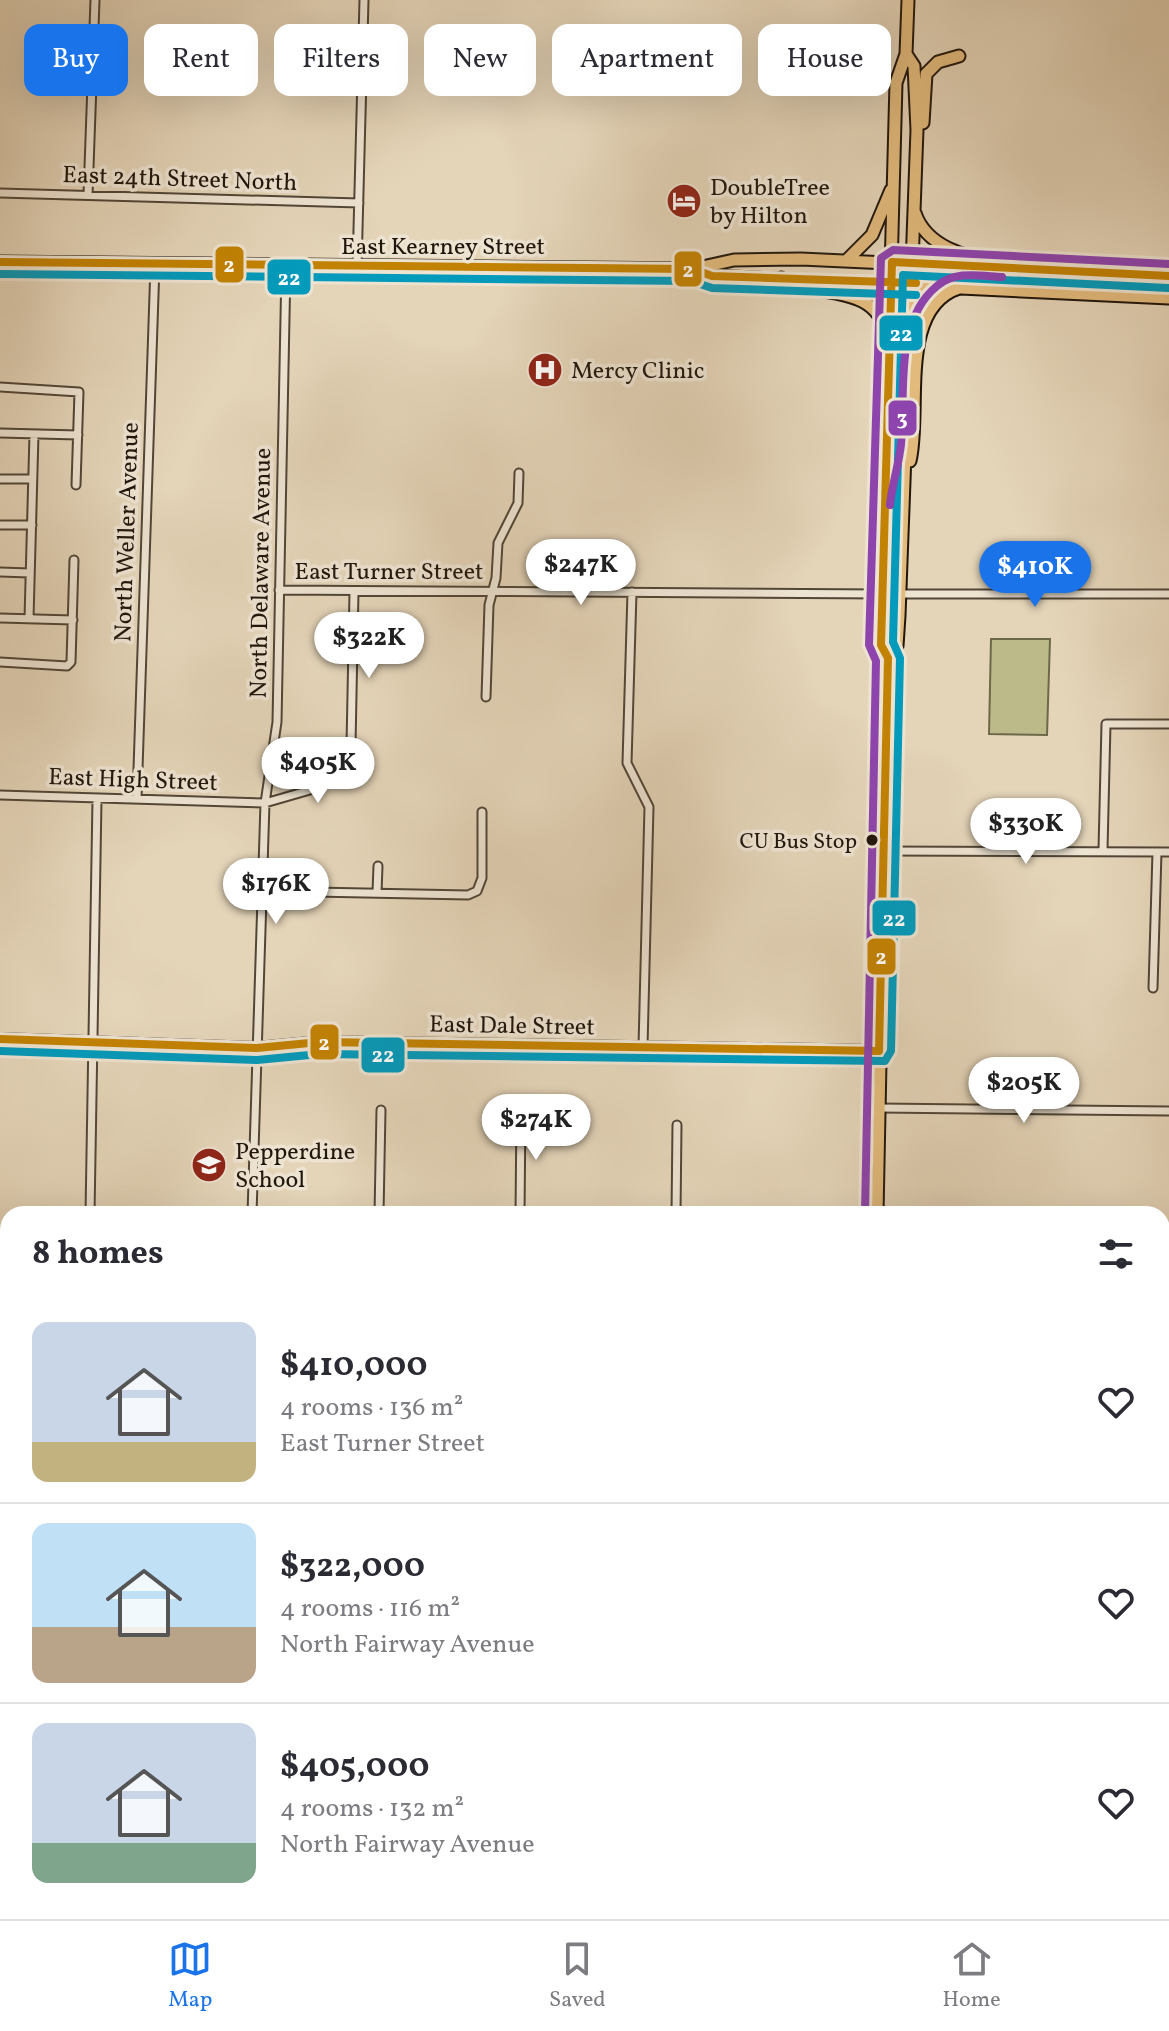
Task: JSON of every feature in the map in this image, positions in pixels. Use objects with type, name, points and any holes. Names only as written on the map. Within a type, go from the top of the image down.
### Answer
[{"type":"main road","points":[[877,1206],[888,658],[881,645],[888,346],[896,83],[906,54],[908,0]]},
{"type":"main road","points":[[888,658],[897,646],[900,594],[916,155],[914,66],[906,54]]},
{"type":"main road","points":[[916,155],[923,121],[926,74],[938,62],[959,56]]},
{"type":"main road","points":[[846,260],[858,253],[872,235],[894,182]]},
{"type":"main road","points":[[914,209],[925,231],[965,255],[1106,265],[1169,276]]},
{"type":"main road","name":"East Kearney Street","points":[[0,262],[693,269],[734,260],[846,260],[1169,276]]},
{"type":"main road","name":"East Kearney Street","points":[[693,269],[712,276],[912,283],[1169,298]]},
{"type":"main road","points":[[779,277],[795,287],[838,292],[865,303],[882,320],[888,346]]},
{"type":"main road","points":[[903,486],[913,447],[918,340],[942,298],[964,287]]},
{"type":"main road","points":[[884,524],[892,534],[892,582],[900,594]]},
{"type":"main road","points":[[883,594],[889,601],[890,635],[897,646]]},
{"type":"street","points":[[88,195],[95,0]]},
{"type":"street","points":[[357,268],[364,0]]},
{"type":"street","name":"East 24th Street North","points":[[0,193],[359,203]]},
{"type":"street","name":"North Weller Avenue","points":[[137,799],[155,265]]},
{"type":"street","name":"North Delaware Avenue","points":[[252,1206],[265,803],[277,722],[286,267]]},
{"type":"street","points":[[0,387],[79,392],[76,485]]},
{"type":"street","points":[[0,433],[78,435]]},
{"type":"street","points":[[29,619],[34,434]]},
{"type":"street","points":[[486,697],[492,592],[499,538],[519,496],[519,473]]},
{"type":"street","points":[[0,479],[32,479]]},
{"type":"street","points":[[0,525],[32,525]]},
{"type":"street","points":[[0,662],[67,666],[73,655],[74,560]]},
{"type":"street","points":[[0,572],[30,573]]},
{"type":"street","name":"East Turner Street","points":[[279,590],[883,594]]},
{"type":"street","name":"East High Street","points":[[0,795],[265,803],[317,788],[345,761],[351,745],[354,592]]},
{"type":"street","points":[[632,592],[627,763],[649,807],[643,1047]]},
{"type":"street","points":[[900,594],[1169,594]]},
{"type":"street","points":[[0,618],[73,620]]},
{"type":"street","points":[[1103,850],[1106,724],[1169,724]]},
{"type":"street","points":[[90,1206],[97,799]]},
{"type":"street","points":[[262,891],[468,895],[477,891],[482,878],[482,812]]},
{"type":"street","points":[[883,851],[1169,852]]},
{"type":"street","points":[[1153,988],[1157,852]]},
{"type":"street","points":[[377,892],[378,866]]},
{"type":"street","points":[[477,891],[485,899]]},
{"type":"street","name":"East Dale Street","points":[[0,1039],[257,1048],[320,1042],[879,1051]]},
{"type":"street","points":[[879,1108],[1169,1111]]},
{"type":"street","points":[[379,1206],[381,1110]]},
{"type":"street","points":[[520,1206],[521,1110]]},
{"type":"street","points":[[676,1206],[677,1125]]},
{"type":"shaded area","points":[[991,639],[1050,639],[1047,735],[989,734]]},
{"type":"transit line","name":"3","points":[[865,1206],[876,661],[869,645],[881,258],[893,250],[1169,264]]},
{"type":"transit line","name":"2","points":[[0,262],[693,269],[712,276],[916,283]]},
{"type":"transit line","name":"2","points":[[0,1039],[257,1048],[320,1042],[879,1051],[888,658],[881,645],[892,262],[1169,276]]},
{"type":"transit line","name":"22","points":[[0,274],[691,281],[712,288],[916,295]]},
{"type":"transit line","name":"22","points":[[0,1051],[257,1060],[320,1054],[885,1061],[891,1051],[900,658],[893,642],[903,275],[1168,288]]},
{"type":"transit line","name":"3","points":[[890,505],[901,444],[904,360],[914,319],[923,301],[944,281],[968,275],[1002,277]]},
{"type":"place","name":"DoubleTree by Hilton","points":[[684,201]]},
{"type":"place","name":"Mercy Clinic","points":[[545,370]]},
{"type":"place","name":"CU Bus Stop","points":[[872,840]]},
{"type":"place","name":"Pepperdine School","points":[[209,1165]]}]
